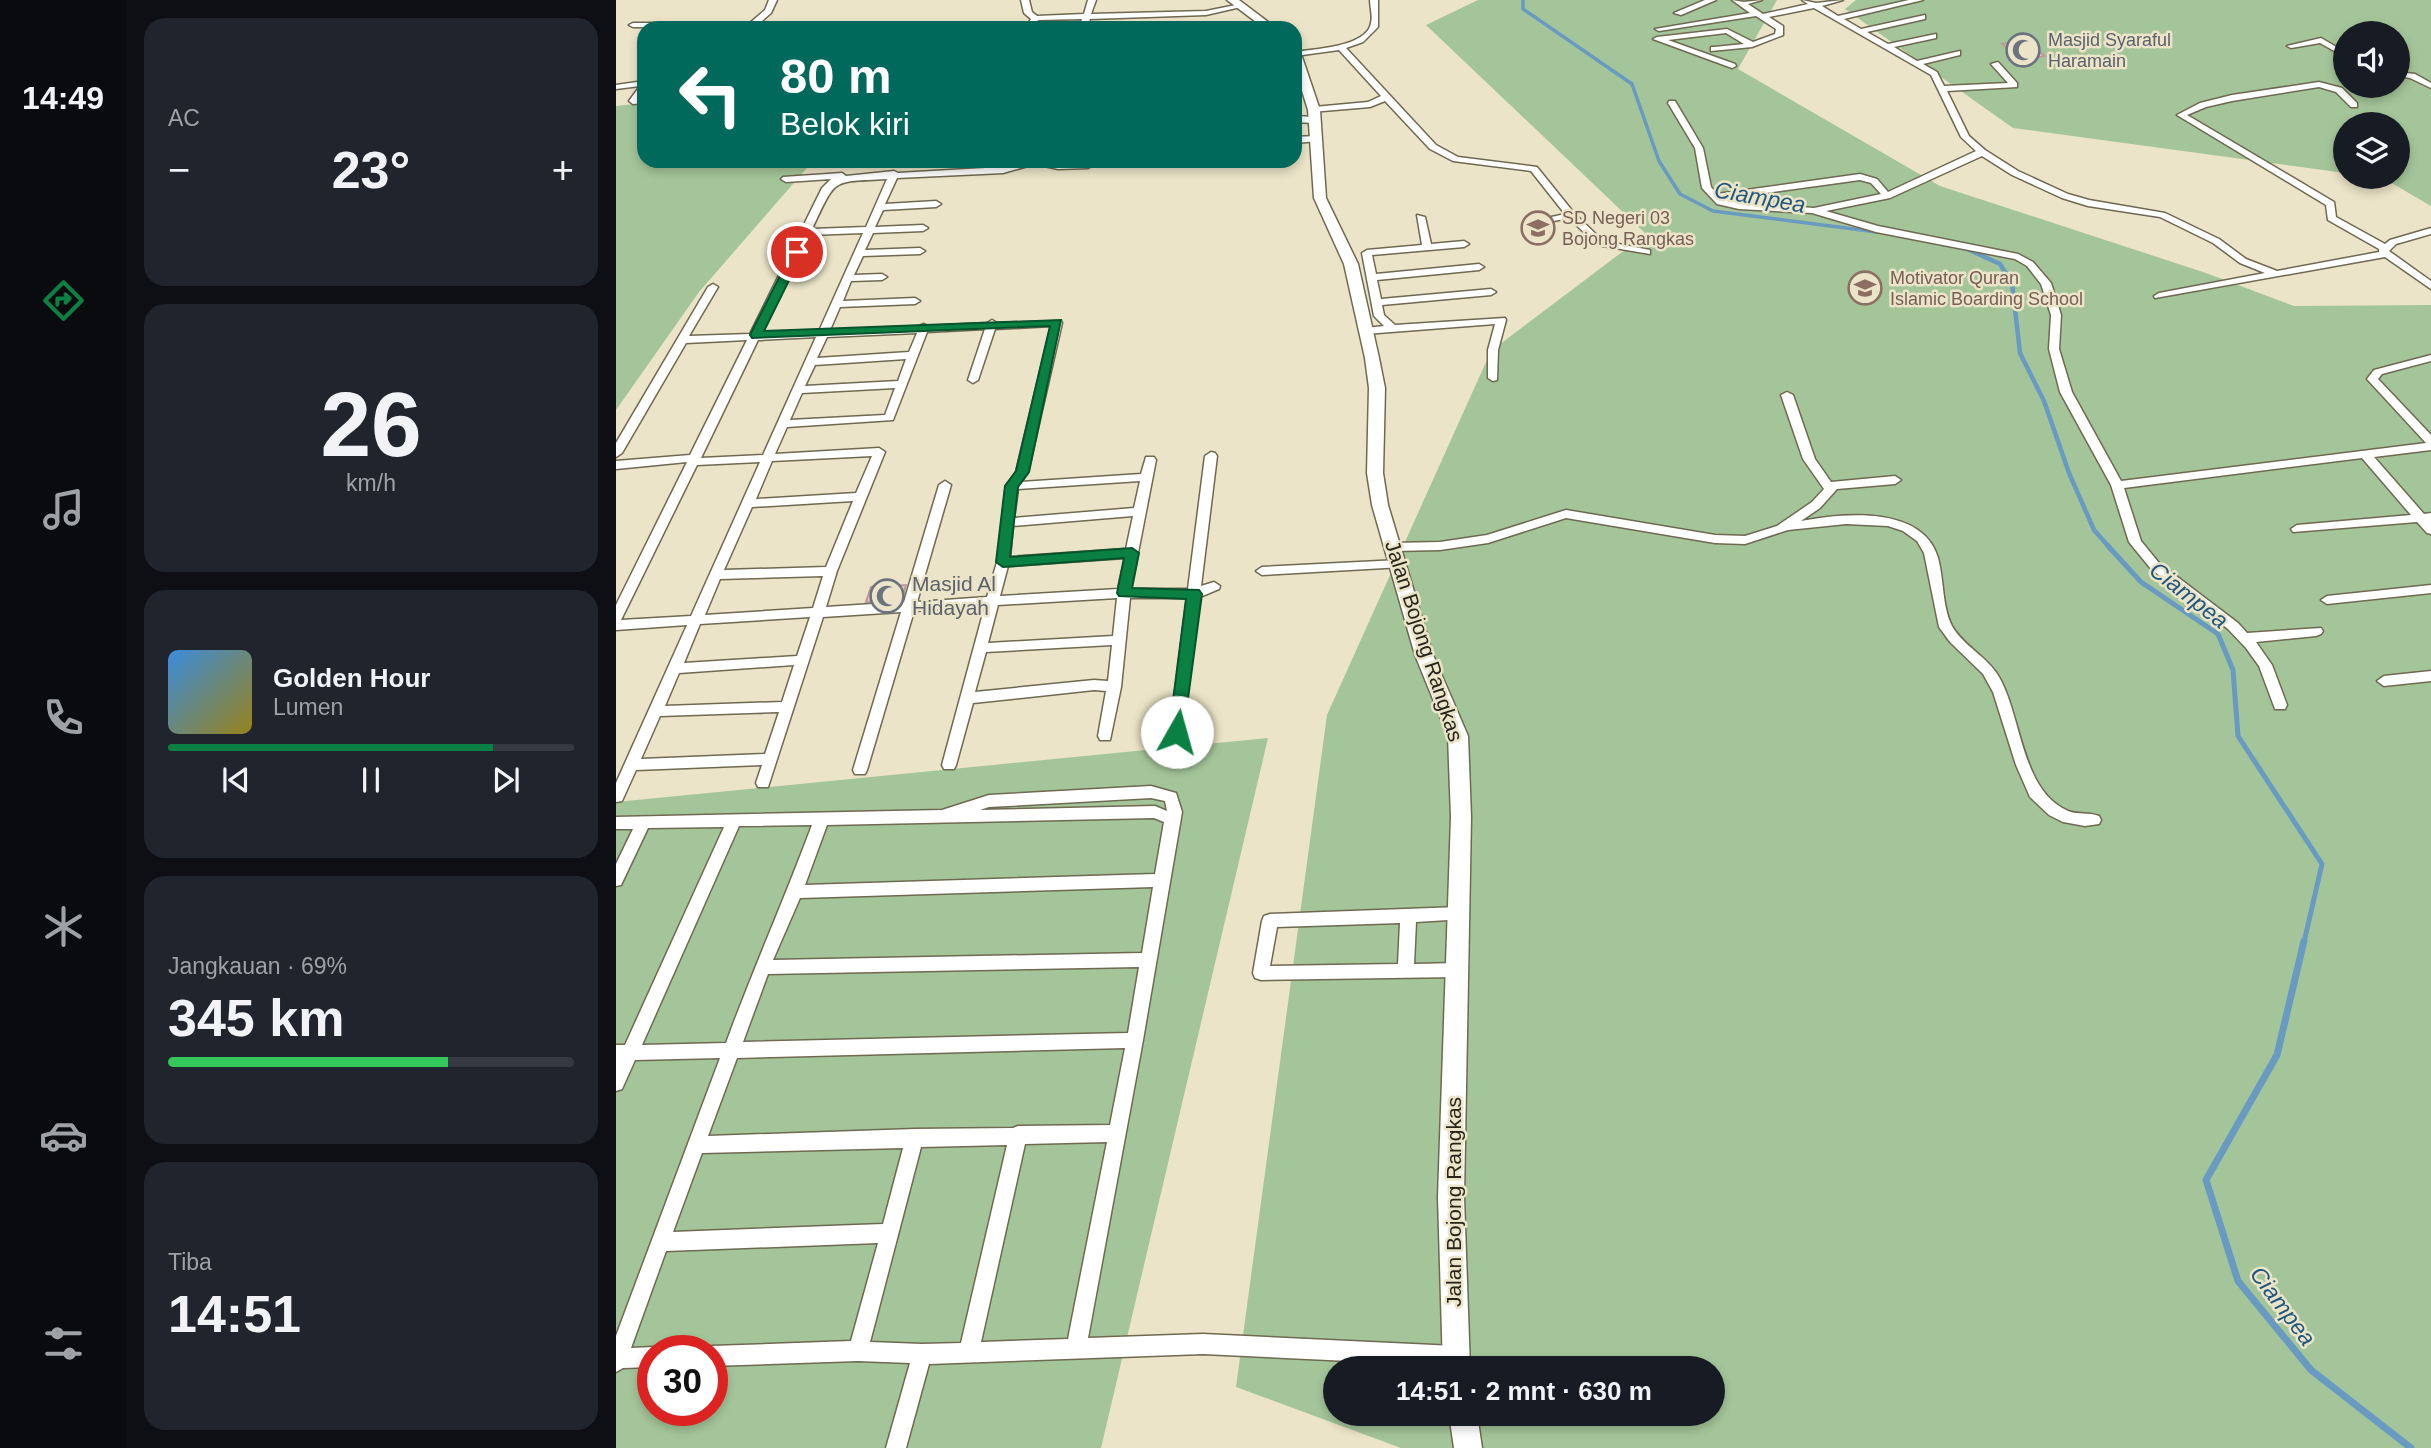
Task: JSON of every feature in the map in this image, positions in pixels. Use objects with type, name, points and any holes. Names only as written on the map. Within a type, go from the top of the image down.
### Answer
[{"type":"main road","points":[[1237,3],[1262,21]]},
{"type":"main road","name":"Jalan Bojong Rangkas","points":[[1302,85],[1320,198],[1349,256],[1377,388],[1376,473],[1380,505],[1424,655],[1458,736],[1461,788],[1460,914],[1451,1188],[1456,1356]]},
{"type":"main road","points":[[1465,1426],[1468,1448]]},
{"type":"street","points":[[756,21],[768,11],[773,0]]},
{"type":"street","points":[[1025,0],[1028,13],[1035,18],[1206,13],[1237,3]]},
{"type":"street","points":[[1085,21],[1092,0]]},
{"type":"street","name":"Jalan Bojong Rangkas","points":[[1302,52],[1341,48],[1374,28],[1374,0]]},
{"type":"street","points":[[1678,13],[1712,0]]},
{"type":"street","points":[[1714,49],[1752,45],[1772,39],[1782,30],[1736,0]]},
{"type":"street","points":[[1748,2],[1758,0]]},
{"type":"street","points":[[1657,29],[1839,0]]},
{"type":"street","points":[[1838,19],[1919,0]]},
{"type":"street","points":[[1810,3],[1918,62],[1934,74],[1965,137],[1982,152],[2015,173],[2076,200],[2170,218],[2216,241],[2243,261],[2276,274]]},
{"type":"street","points":[[1862,31],[1922,17]]},
{"type":"street","points":[[633,25],[637,25]]},
{"type":"street","points":[[1731,66],[1657,39],[1727,31],[1752,45]]},
{"type":"street","points":[[1889,46],[1933,36]]},
{"type":"street","points":[[2291,46],[2320,40],[2333,48]]},
{"type":"street","points":[[1341,48],[1433,147],[1448,156],[1531,167],[1570,215],[1600,243],[1647,252]]},
{"type":"street","points":[[1918,62],[1957,53]]},
{"type":"street","points":[[1942,89],[2014,85],[1995,64]]},
{"type":"street","points":[[2410,76],[2431,86]]},
{"type":"street","points":[[2333,84],[2232,98],[2194,107],[2181,115],[2331,204],[2332,218],[2385,251],[2431,286]]},
{"type":"street","points":[[616,87],[637,85]]},
{"type":"street","points":[[2328,85],[2339,90],[2354,105]]},
{"type":"street","points":[[1309,122],[1385,98]]},
{"type":"street","points":[[1672,103],[1699,148],[1707,188],[1720,202],[1739,206],[1813,210],[1876,229],[2018,257],[2030,264],[2046,283],[2056,315],[2054,349],[2066,392],[2118,485],[2135,542],[2146,556],[2244,638],[2265,665],[2280,705]]},
{"type":"street","points":[[1813,210],[1887,196],[1982,152]]},
{"type":"street","points":[[616,618],[827,188],[836,180],[961,168]]},
{"type":"street","points":[[824,195],[887,175]]},
{"type":"street","points":[[617,797],[848,278],[878,207],[887,175]]},
{"type":"street","points":[[1714,197],[1860,177],[1874,181],[1887,196]]},
{"type":"street","points":[[786,179],[854,178]]},
{"type":"street","points":[[878,207],[936,204]]},
{"type":"street","points":[[1541,222],[1570,215]]},
{"type":"street","points":[[1420,217],[1427,247]]},
{"type":"street","points":[[807,232],[923,228]]},
{"type":"street","points":[[2160,296],[2385,251],[2393,242],[2431,231]]},
{"type":"street","points":[[1393,329],[1379,316],[1367,253],[1464,244]]},
{"type":"street","points":[[857,253],[920,251]]},
{"type":"street","points":[[1371,278],[1479,267]]},
{"type":"street","points":[[848,278],[882,277]]},
{"type":"street","points":[[616,453],[713,287]]},
{"type":"street","points":[[1376,303],[1491,292]]},
{"type":"street","points":[[836,304],[915,301]]},
{"type":"street","points":[[1366,331],[1501,320],[1493,350],[1493,378]]},
{"type":"street","points":[[682,340],[992,323],[1052,321],[1058,326],[1022,472],[1012,486],[1003,562],[949,765]]},
{"type":"street","points":[[973,380],[992,323]]},
{"type":"street","points":[[782,424],[889,418],[924,327]]},
{"type":"street","points":[[809,362],[913,355]]},
{"type":"street","points":[[2431,358],[2378,372],[2372,379],[2431,444]]},
{"type":"street","points":[[797,390],[902,384]]},
{"type":"street","points":[[1787,395],[1809,459],[1829,488]]},
{"type":"street","points":[[2118,485],[2431,444]]},
{"type":"street","points":[[616,465],[879,452],[831,571],[804,660],[768,760],[763,783]]},
{"type":"street","points":[[2365,454],[2425,517],[2431,530]]},
{"type":"street","points":[[1177,732],[1211,456]]},
{"type":"street","points":[[1105,736],[1114,687],[1124,593],[1150,460]]},
{"type":"street","points":[[1012,486],[1146,477]]},
{"type":"street","points":[[1781,529],[1816,505],[1829,488],[1840,482],[1895,480]]},
{"type":"street","points":[[860,770],[945,485]]},
{"type":"street","points":[[747,503],[861,497]]},
{"type":"street","points":[[1008,522],[1140,512]]},
{"type":"street","points":[[1262,571],[1396,555],[1488,539],[1549,517],[1566,514],[1723,539],[1758,538],[1781,529],[1819,522],[1861,520],[1901,524],[1918,532],[1930,551],[1946,626],[1977,656],[1992,677],[2035,793],[2048,808],[2066,818],[2094,820]]},
{"type":"street","points":[[2297,529],[2425,517]]},
{"type":"street","points":[[1003,562],[1132,553]]},
{"type":"street","points":[[715,575],[831,571]]},
{"type":"street","points":[[616,625],[1124,593],[1194,594],[1214,586]]},
{"type":"street","points":[[2327,600],[2431,589]]},
{"type":"street","points":[[2244,638],[2316,631]]},
{"type":"street","points":[[980,648],[1120,640]]},
{"type":"street","points":[[674,668],[804,660]]},
{"type":"street","points":[[2384,681],[2431,676]]},
{"type":"street","points":[[967,698],[1094,685],[1114,687]]},
{"type":"street","points":[[656,711],[788,707]]},
{"type":"street","points":[[631,765],[768,760]]},
{"type":"street","points":[[616,823],[1155,812],[1172,819],[1135,1040],[1115,1133],[1076,1348]]},
{"type":"street","points":[[637,1358],[617,1360],[659,1242],[699,1145],[762,967],[795,892],[821,820]]},
{"type":"street","points":[[616,1083],[623,1053],[734,821]]},
{"type":"street","points":[[616,880],[644,822]]},
{"type":"street","points":[[795,892],[1162,880]]},
{"type":"street","points":[[1458,970],[1261,973],[1270,921],[1460,914]]},
{"type":"street","points":[[1406,970],[1408,916]]},
{"type":"street","points":[[762,967],[1148,960]]},
{"type":"street","points":[[623,1053],[1135,1040]]},
{"type":"street","points":[[699,1145],[1115,1133]]},
{"type":"street","points":[[969,1350],[1018,1134]]},
{"type":"street","points":[[858,1351],[915,1137]]},
{"type":"street","points":[[659,1242],[891,1233]]},
{"type":"street","points":[[728,1355],[858,1351],[922,1354],[969,1350],[1203,1344],[1372,1356]]},
{"type":"street","points":[[896,1448],[922,1354]]},
{"type":"green space","points":[[1478,0],[1777,0],[1738,69],[1940,186],[2206,273],[2294,306],[2431,305],[2431,1448],[1401,1448],[1341,1426],[1725,1426],[1725,1356],[1323,1356],[1323,1419],[1236,1387],[1327,715],[1491,351],[1646,234],[1426,25]]},
{"type":"green space","points":[[1856,0],[2431,0],[2431,206],[2402,189],[2410,189],[2410,112],[2333,112],[2333,171],[2013,128],[1845,9]]},
{"type":"green space","points":[[637,104],[637,168],[807,168],[699,292],[616,410],[616,106]]},
{"type":"green space","points":[[1268,738],[1101,1448],[616,1448],[616,802]]},
{"type":"building","name":"Masjid Syaraful Haramain","points":[[2024,41],[2045,56],[2022,60],[2002,44]]},
{"type":"building","name":"Masjid Al Hidayah","points":[[906,585],[902,599],[866,602],[871,587]]},
{"type":"waterway","name":"Ciampea","points":[[1523,0],[1523,9],[1632,84],[1659,161],[1680,194],[1713,211],[1877,232]]},
{"type":"waterway","name":"Ciampea","points":[[1963,247],[2000,264],[2012,283],[2020,353],[2044,401],[2069,473],[2094,530],[2110,548]]},
{"type":"waterway","name":"Ciampea","points":[[2108,546],[2141,582],[2218,634],[2233,670],[2238,736],[2322,864],[2304,942]]},
{"type":"waterway","name":"Ciampea","points":[[2304,941],[2277,1055],[2206,1180],[2238,1281],[2311,1370],[2411,1448]]},
{"type":"place","name":"Masjid Syaraful Haramain","points":[[2023,50]]},
{"type":"place","name":"SD Negeri 03 Bojong Rangkas","points":[[1538,228]]},
{"type":"place","name":"Motivator Quran Islamic Boarding School","points":[[1865,288]]},
{"type":"place","name":"Masjid Al Hidayah","points":[[887,596]]},
{"type":"route","points":[[797,252],[756,335],[1012,322],[1057,323],[1022,472],[1012,486],[1003,562],[1132,553],[1124,593],[1194,594],[1177,732]]}]
